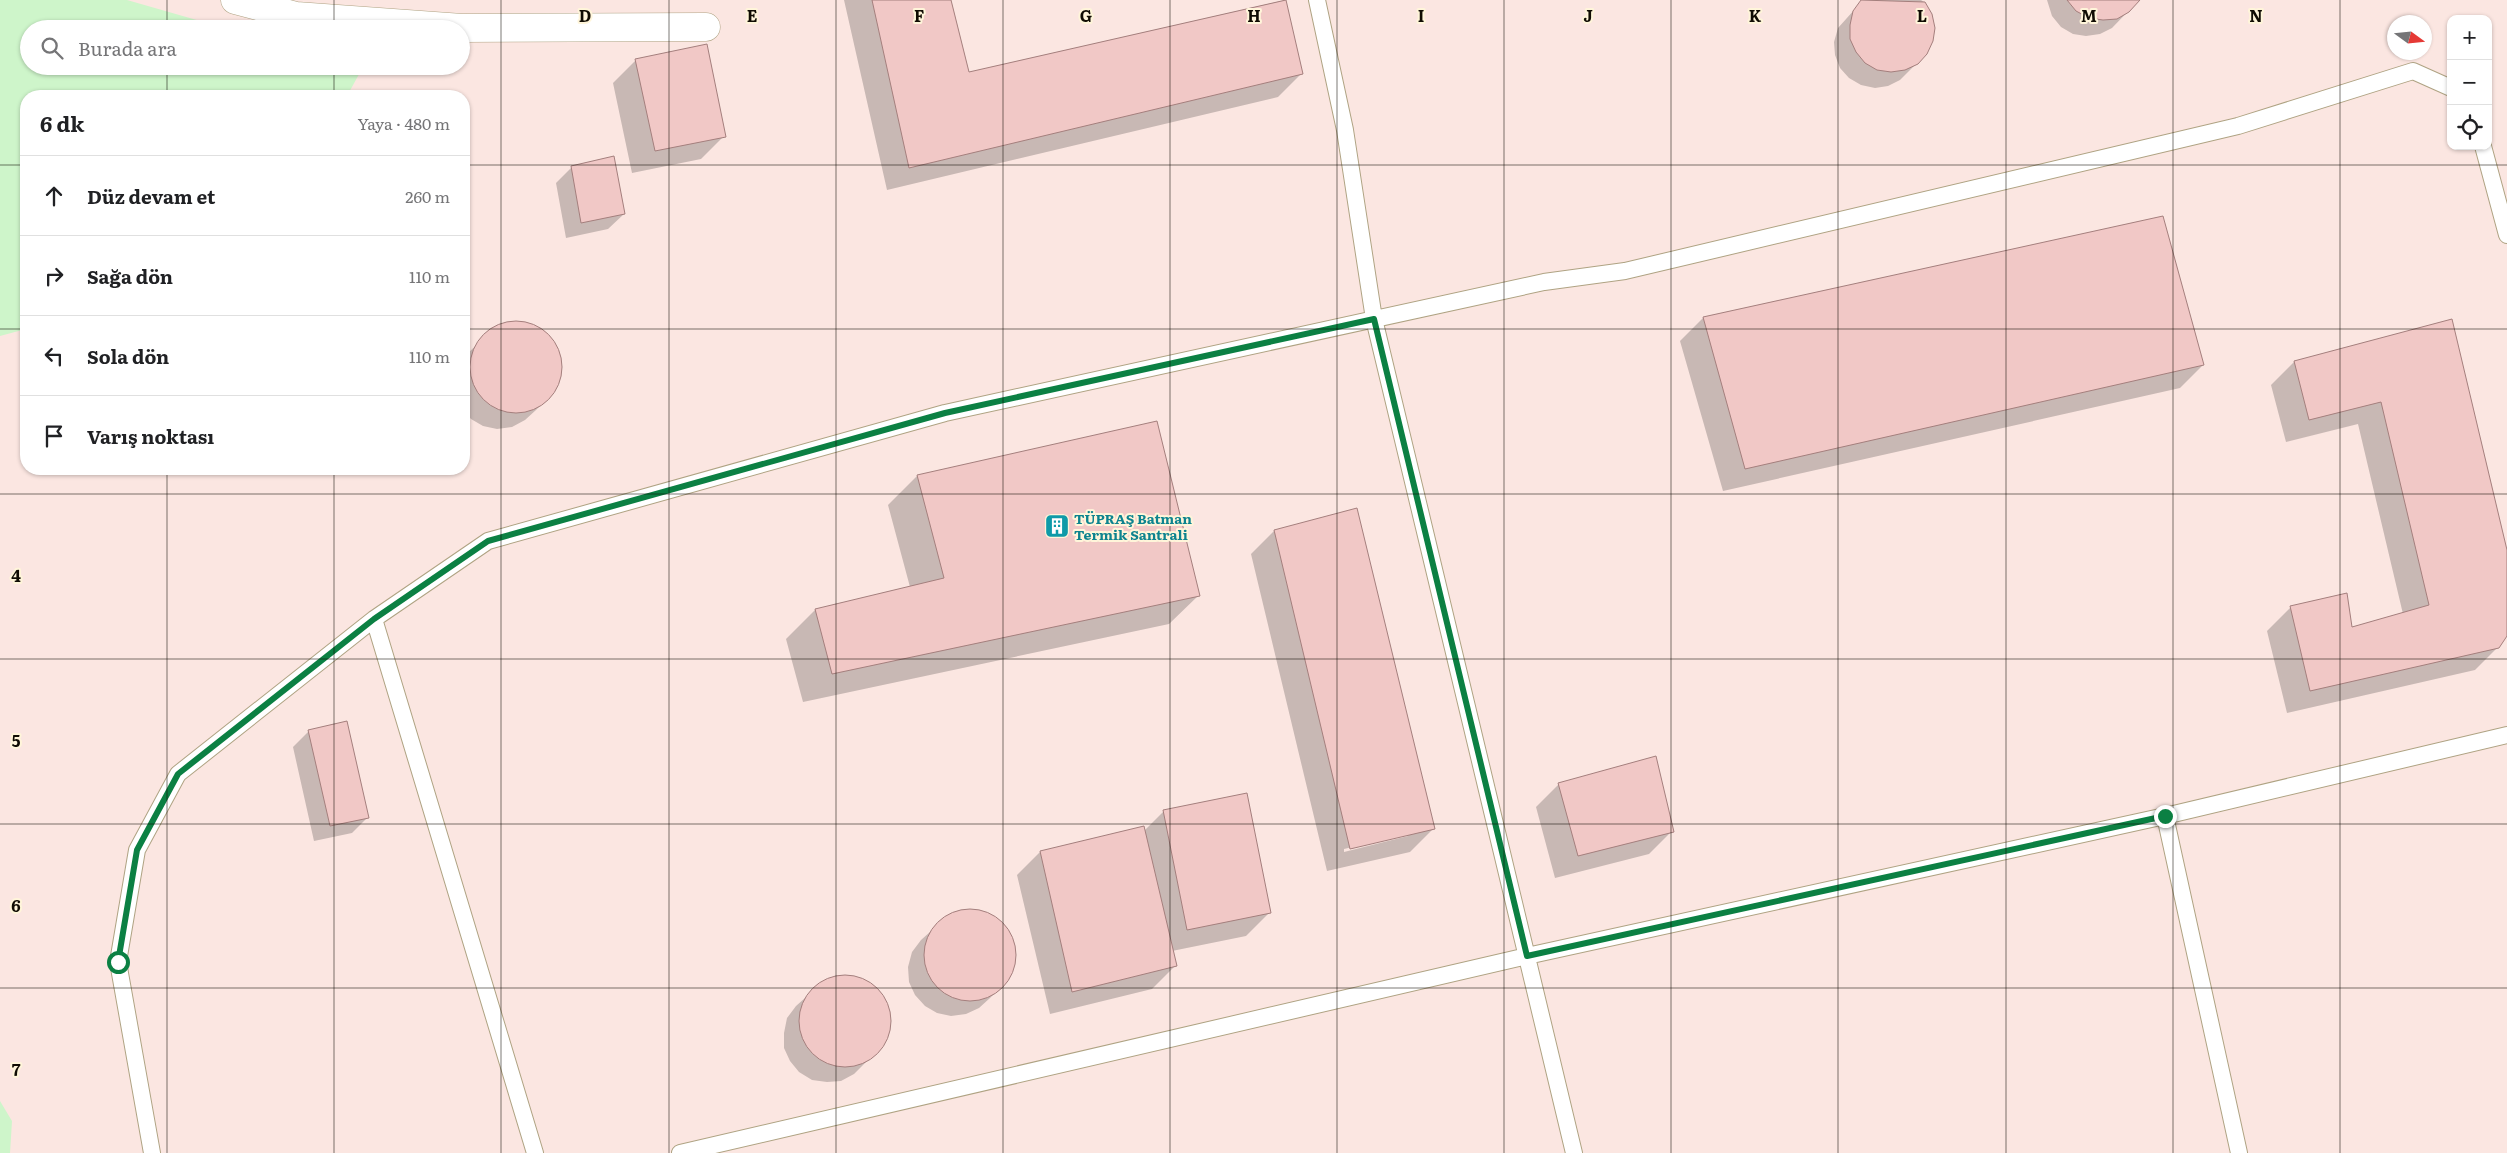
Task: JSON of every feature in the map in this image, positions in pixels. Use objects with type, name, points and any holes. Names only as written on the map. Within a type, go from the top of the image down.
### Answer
[{"type":"street","points":[[235,0],[296,16],[351,20]]},
{"type":"street","points":[[470,28],[706,26]]},
{"type":"lane","points":[[1317,0],[1345,130],[1374,319],[1574,1153]]},
{"type":"lane","points":[[152,1153],[118,962],[137,850],[178,774],[374,619],[488,541],[945,413],[1544,282],[1625,271],[2238,126],[2413,71],[2447,86]]},
{"type":"lane","points":[[2484,150],[2507,235]]},
{"type":"lane","points":[[374,619],[536,1153]]},
{"type":"lane","points":[[680,1153],[711,1150],[1527,956],[2165,816],[2507,735]]},
{"type":"lane","points":[[2165,816],[2239,1153]]},
{"type":"shaded area","points":[[0,0],[2507,0],[2507,1153],[0,1153]]},
{"type":"green space","points":[[0,0],[127,0],[197,20],[20,20],[20,75],[359,75],[350,90],[20,90],[20,331],[0,336]]},
{"type":"green space","points":[[0,1101],[12,1121],[10,1153],[0,1153]]},
{"type":"building","points":[[872,0],[951,0],[969,72],[1286,0],[1303,74],[909,168]]},
{"type":"building","points":[[1861,0],[1925,2],[1932,14],[1935,28],[1933,41],[1927,54],[1918,64],[1905,70],[1891,72],[1877,70],[1865,63],[1856,52],[1850,39],[1853,11]]},
{"type":"building","points":[[2067,0],[2140,0],[2129,12],[2117,19],[2103,20],[2089,18],[2076,11]]},
{"type":"building","points":[[707,44],[726,137],[655,151],[635,59]]},
{"type":"building","points":[[614,156],[625,214],[581,223],[571,166]]},
{"type":"building","points":[[2163,216],[2204,365],[1745,469],[1703,317]]},
{"type":"building","points":[[2452,319],[2507,550],[2507,636],[2499,648],[2310,691],[2290,606],[2347,593],[2352,627],[2429,605],[2381,402],[2309,420],[2294,361]]},
{"type":"building","points":[[516,321],[525,322],[542,329],[554,341],[561,358],[561,376],[554,393],[542,405],[525,412],[516,413],[507,412],[490,405],[478,393],[471,376],[470,367],[471,358],[478,341],[490,329],[507,322]]},
{"type":"building","name":"TÜPRAŞ Batman Termik Santrali","points":[[1157,421],[1200,596],[832,674],[815,609],[944,578],[917,475]]},
{"type":"building","points":[[1357,508],[1435,829],[1350,849],[1274,530]]},
{"type":"building","points":[[347,721],[369,818],[330,826],[308,730]]},
{"type":"building","points":[[1656,756],[1674,832],[1578,856],[1558,783]]},
{"type":"building","points":[[1247,793],[1271,913],[1187,930],[1163,810]]},
{"type":"building","points":[[1144,826],[1177,966],[1072,992],[1040,851]]},
{"type":"building","points":[[970,909],[988,913],[1003,922],[1012,937],[1016,955],[1012,973],[1003,988],[988,997],[970,1001],[952,997],[937,988],[928,973],[924,955],[928,937],[937,922],[952,913]]},
{"type":"building","points":[[845,975],[854,976],[871,983],[883,995],[890,1012],[890,1030],[883,1047],[871,1059],[854,1066],[845,1067],[836,1066],[819,1059],[807,1047],[800,1030],[799,1021],[800,1012],[807,995],[819,983],[836,976]]},
{"type":"place","name":"TÜPRAŞ Batman Termik Santrali","points":[[1057,526]]},
{"type":"route","points":[[118,962],[137,850],[178,774],[374,619],[488,541],[945,413],[1374,319],[1527,956],[2165,816]]}]
